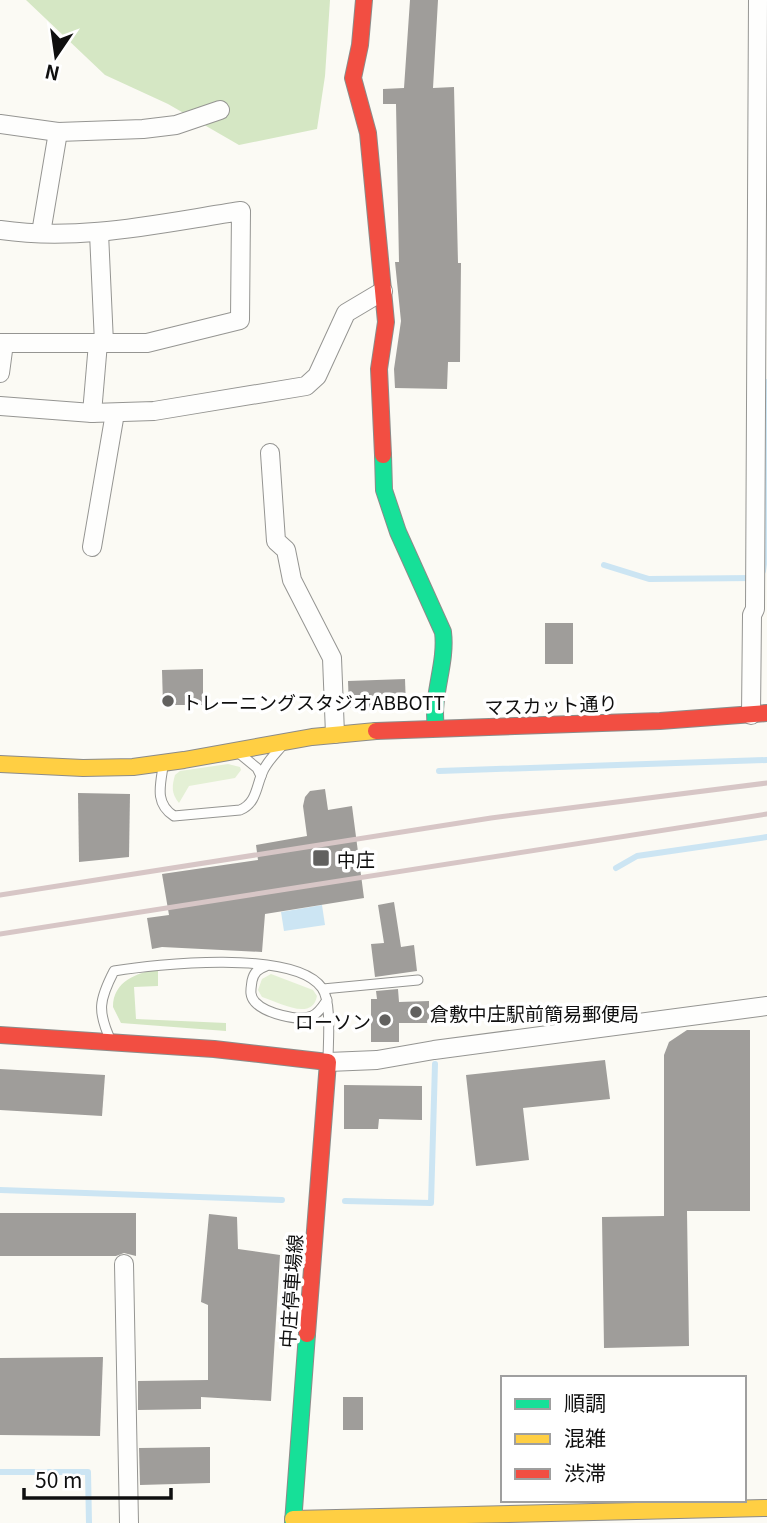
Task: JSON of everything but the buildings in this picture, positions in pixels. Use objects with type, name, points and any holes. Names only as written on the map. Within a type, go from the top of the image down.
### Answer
[{"type":"street","points":[[364,0],[360,45],[353,78],[368,133],[386,322],[379,369],[384,490],[398,532],[443,632],[445,650],[434,713],[436,727]]},
{"type":"street","points":[[758,0],[762,39],[755,609],[752,615],[759,714]]},
{"type":"street","points":[[0,124],[58,132],[143,129],[177,125],[220,110]]},
{"type":"street","points":[[41,233],[58,132]]},
{"type":"street","points":[[0,230],[99,233],[241,211],[240,320],[148,343],[2,342],[0,373]]},
{"type":"street","points":[[92,413],[101,343],[99,233]]},
{"type":"street","points":[[0,406],[92,413],[154,411],[306,386],[317,376],[346,313],[383,291]]},
{"type":"street","points":[[92,547],[115,413]]},
{"type":"street","points":[[270,453],[276,541],[286,550],[292,580],[331,658],[335,734]]},
{"type":"street","name":"マスカット通り","points":[[0,764],[81,768],[133,767],[335,734],[436,727],[594,724],[759,714]]},
{"type":"street","points":[[0,1035],[214,1049],[328,1062],[377,1060],[767,1006]]},
{"type":"street","name":"中庄停車場線","points":[[293,1521],[328,1062]]},
{"type":"street","points":[[124,1264],[129,1523]]},
{"type":"street","points":[[293,1521],[767,1508]]},
{"type":"lane","points":[[163,762],[159,794],[161,804],[174,816],[240,810],[248,807],[254,799],[264,770],[285,743]]},
{"type":"lane","points":[[236,751],[248,759],[261,776]]},
{"type":"lane","points":[[112,1042],[102,1020],[103,991],[114,971],[158,964],[271,965],[298,972],[320,984],[323,989],[327,1000],[328,1062]]},
{"type":"lane","points":[[271,965],[259,969],[254,975],[250,992],[254,1001],[265,1009],[290,1017],[309,1018],[318,1013],[327,1000]]},
{"type":"lane","points":[[323,989],[418,980]]},
{"type":"green space","points":[[26,0],[330,0],[325,76],[317,129],[239,145],[168,104],[105,75]]},
{"type":"green space","points":[[228,764],[240,767],[241,770],[235,778],[189,786],[179,803],[173,793],[173,786],[175,775],[180,771]]},
{"type":"green space","points":[[158,969],[158,986],[134,987],[136,1019],[226,1023],[226,1031],[121,1023],[113,1007],[117,991],[135,976]]},
{"type":"green space","points":[[271,974],[313,990],[317,996],[314,1004],[309,1008],[294,1008],[262,997],[258,990],[262,979]]},
{"type":"water","points":[[322,905],[325,925],[284,931],[281,912]]},
{"type":"waterway","points":[[763,571],[766,550],[767,382]]},
{"type":"waterway","points":[[604,565],[649,579],[754,578]]},
{"type":"waterway","points":[[439,771],[767,760]]},
{"type":"waterway","points":[[616,868],[637,856],[767,837]]},
{"type":"waterway","points":[[345,1201],[431,1203],[435,1064]]},
{"type":"waterway","points":[[0,1190],[282,1200]]},
{"type":"waterway","points":[[0,1472],[88,1472],[89,1523]]},
{"type":"railway","points":[[0,895],[491,818],[767,783]]},
{"type":"railway","points":[[0,934],[767,814]]},
{"type":"traffic: fast","points":[[383,455],[384,490],[398,532],[443,632],[436,727]]},
{"type":"traffic: fast","points":[[293,1523],[307,1334]]},
{"type":"traffic: slow","points":[[0,764],[83,768],[133,767],[312,737],[376,731]]},
{"type":"traffic: slow","points":[[293,1519],[767,1508]]},
{"type":"traffic: jam","points":[[364,0],[360,45],[353,78],[368,133],[386,322],[379,369],[383,455]]},
{"type":"traffic: jam","points":[[376,731],[660,721],[767,713]]},
{"type":"traffic: jam","points":[[0,1035],[214,1049],[328,1062],[307,1334]]},
{"type":"place","name":"トレーニングスタジオABBOTT","points":[[168,701]]},
{"type":"place","name":"中庄","points":[[321,858]]},
{"type":"place","name":"倉敷中庄駅前簡易郵便局","points":[[416,1012]]},
{"type":"place","name":"ローソン","points":[[385,1020]]}]
